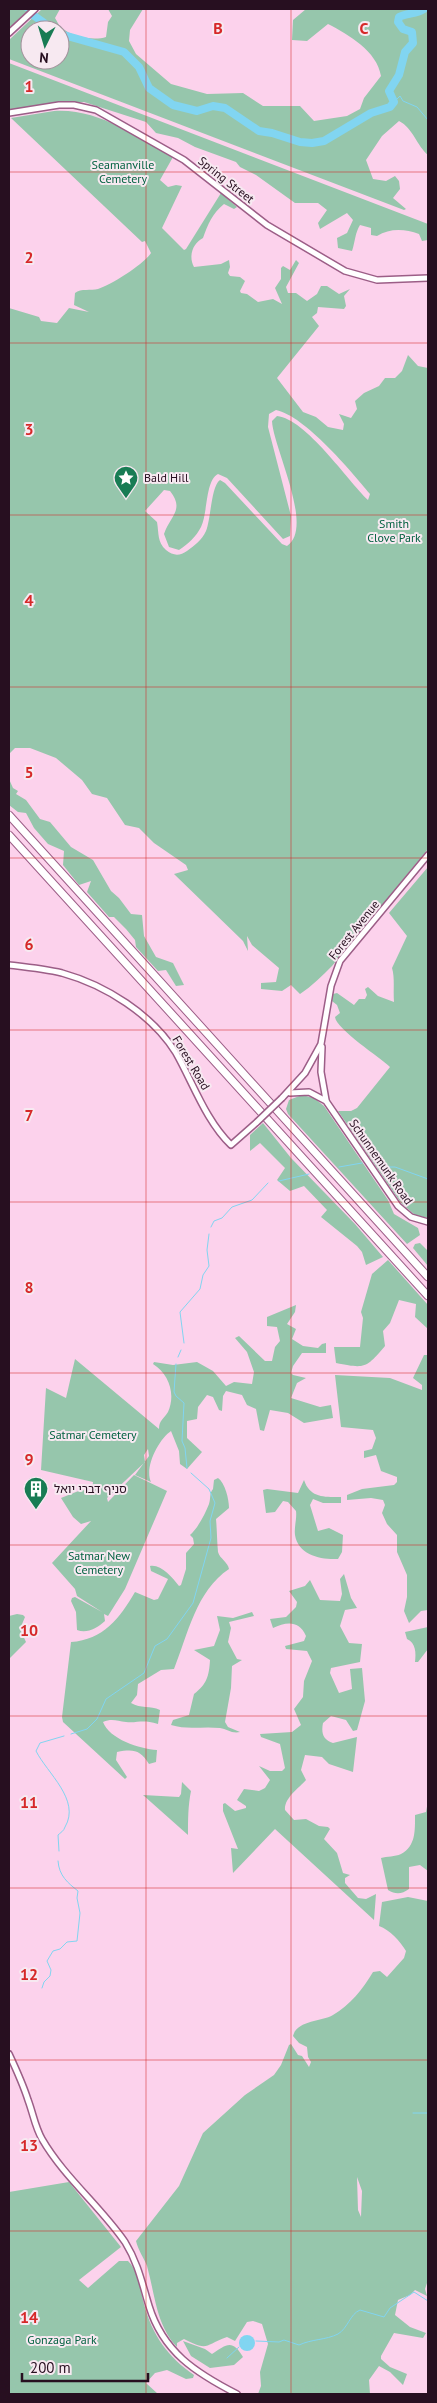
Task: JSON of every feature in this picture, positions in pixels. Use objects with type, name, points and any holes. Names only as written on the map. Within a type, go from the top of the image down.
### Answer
[{"type":"highway","points":[[9,815],[428,1277]]},
{"type":"highway","points":[[9,835],[428,1296]]},
{"type":"street","points":[[9,33],[35,9]]},
{"type":"street","name":"Spring Street","points":[[9,113],[59,105],[96,110],[190,164],[267,225],[345,271],[377,280],[428,278]]},
{"type":"street","name":"Forest Avenue","points":[[231,1145],[288,1094],[309,1067],[322,1039],[331,986],[340,961],[428,855]]},
{"type":"street","name":"Forest Road","points":[[9,965],[72,977],[105,990],[139,1013],[159,1031],[175,1052],[214,1124],[231,1145]]},
{"type":"street","name":"Schunnemunk Road","points":[[322,1039],[320,1072],[326,1101],[398,1206],[411,1217],[428,1222]]},
{"type":"street","points":[[288,1094],[296,1091],[309,1092],[326,1101]]},
{"type":"street","points":[[9,2054],[23,2086],[41,2138],[100,2209],[132,2254],[142,2276],[150,2310],[174,2351],[191,2368],[237,2394]]},
{"type":"green space","points":[[9,9],[30,9],[9,28]]},
{"type":"green space","points":[[42,9],[60,9],[55,18],[56,20],[30,20]]},
{"type":"green space","points":[[108,9],[143,9],[130,30],[129,41],[136,54],[171,84],[207,94],[243,93],[263,106],[300,106],[314,121],[347,116],[360,109],[364,98],[381,76],[374,59],[361,45],[345,33],[328,24],[307,41],[292,40],[293,20],[306,9],[428,9],[428,155],[408,128],[399,121],[382,136],[366,160],[373,179],[386,181],[395,176],[399,181],[400,189],[393,198],[406,209],[404,210],[38,70],[70,70],[70,33],[95,39],[106,37],[108,22],[112,16]]},
{"type":"green space","points":[[20,30],[20,63],[9,59],[9,40]]},
{"type":"green space","points":[[9,63],[20,67],[20,70],[27,70],[428,224],[428,240],[422,241],[419,234],[403,230],[382,233],[377,236],[371,235],[371,228],[360,225],[352,251],[338,248],[337,238],[347,233],[353,220],[347,213],[320,229],[318,223],[327,210],[318,203],[295,203],[256,175],[240,167],[236,162],[195,147],[178,138],[156,133],[146,122],[84,102],[9,111]]},
{"type":"green space","points":[[54,111],[71,111],[86,114],[116,125],[173,157],[160,180],[168,187],[182,186],[162,228],[184,250],[186,249],[221,193],[237,207],[234,209],[224,204],[213,215],[203,238],[194,246],[192,263],[194,267],[221,264],[229,260],[230,267],[228,273],[230,276],[240,277],[245,281],[240,291],[241,293],[247,294],[258,302],[273,299],[282,304],[275,288],[281,279],[281,268],[283,266],[290,270],[296,260],[299,263],[286,287],[288,293],[296,293],[307,301],[317,294],[321,286],[327,286],[339,294],[350,289],[344,296],[346,306],[344,309],[318,307],[317,313],[312,317],[319,326],[277,378],[303,412],[316,417],[328,427],[343,430],[344,424],[339,414],[351,418],[357,409],[355,401],[364,393],[379,386],[385,378],[395,378],[402,371],[408,355],[418,366],[428,368],[428,849],[332,966],[300,994],[291,985],[282,991],[261,989],[261,983],[276,982],[279,968],[252,945],[247,936],[248,951],[243,941],[174,874],[188,870],[186,865],[154,843],[139,828],[125,825],[107,798],[92,794],[82,780],[56,758],[30,748],[15,748],[9,754],[9,308],[39,317],[41,321],[57,323],[69,308],[89,312],[74,305],[75,293],[98,289],[111,283],[135,268],[151,253],[145,241],[142,242],[11,118]],"holes":[[[276,410],[288,414],[313,433],[340,459],[370,494],[368,500],[313,439],[301,428],[277,416],[272,421],[274,433],[295,505],[297,523],[294,537],[287,546],[282,544],[225,483],[220,480],[217,483],[213,496],[208,526],[202,537],[182,554],[177,555],[166,550],[160,541],[157,522],[145,511],[164,490],[170,491],[176,503],[176,508],[164,534],[169,547],[179,550],[192,540],[201,527],[211,483],[218,474],[227,478],[283,539],[290,536],[291,516],[268,427],[269,414]]]},
{"type":"green space","points":[[9,779],[13,788],[18,791],[16,794],[26,800],[40,819],[50,822],[71,847],[93,860],[111,891],[131,914],[142,915],[144,936],[156,957],[173,963],[184,985],[176,986],[166,970],[158,971],[136,947],[135,940],[126,929],[114,917],[109,917],[87,892],[91,881],[79,885],[63,865],[64,851],[48,844],[34,828],[26,813],[18,812],[9,805]]},
{"type":"green space","points":[[428,867],[428,1218],[415,1215],[401,1203],[338,1111],[351,1111],[357,1108],[390,1067],[343,1029],[335,1017],[340,1013],[337,1005],[332,1001],[333,994],[337,993],[354,1005],[359,999],[365,999],[367,995],[365,989],[368,987],[378,996],[394,1002],[392,968],[407,936],[389,913]]},
{"type":"green space","points":[[302,1095],[314,1098],[324,1106],[388,1200],[394,1214],[418,1228],[420,1235],[407,1244],[288,1114],[286,1109],[289,1100]]},
{"type":"green space","points":[[263,1123],[291,1158],[355,1224],[383,1257],[366,1265],[362,1252],[357,1246],[321,1217],[327,1210],[304,1186],[290,1191],[277,1180],[285,1168],[260,1143],[250,1151],[250,1135]]},
{"type":"green space","points":[[420,1243],[428,1251],[428,1266],[413,1248],[415,1244]]},
{"type":"green space","points":[[388,1260],[428,1305],[428,1329],[415,1317],[416,1304],[399,1300],[390,1323],[383,1331],[385,1346],[374,1359],[360,1366],[336,1363],[334,1347],[360,1347],[363,1318],[361,1312],[372,1274]]},
{"type":"green space","points":[[296,1305],[295,1312],[287,1324],[296,1329],[292,1339],[303,1346],[318,1348],[326,1343],[326,1353],[302,1353],[293,1366],[291,1373],[306,1378],[297,1383],[291,1398],[320,1407],[331,1405],[333,1418],[304,1423],[288,1413],[270,1410],[264,1431],[260,1430],[256,1409],[247,1405],[242,1395],[226,1391],[223,1396],[222,1411],[219,1410],[213,1397],[207,1395],[198,1407],[197,1419],[187,1421],[187,1438],[202,1452],[187,1469],[180,1464],[179,1451],[171,1431],[162,1440],[151,1461],[149,1476],[151,1482],[135,1475],[144,1463],[107,1498],[108,1502],[134,1475],[167,1491],[125,1589],[108,1616],[104,1614],[105,1621],[92,1630],[77,1630],[76,1612],[71,1601],[72,1598],[75,1597],[102,1612],[77,1596],[75,1589],[52,1563],[91,1521],[81,1524],[73,1517],[61,1498],[81,1490],[92,1491],[93,1482],[41,1470],[46,1388],[66,1398],[75,1359],[159,1429],[161,1422],[168,1412],[171,1392],[167,1379],[159,1368],[153,1364],[154,1362],[173,1365],[197,1362],[213,1371],[226,1386],[234,1382],[252,1384],[254,1372],[247,1352],[235,1338],[239,1336],[265,1361],[272,1361],[275,1347],[280,1341],[277,1327],[267,1326],[267,1317]],"holes":[[[148,1449],[149,1456],[145,1462],[144,1455]]]},
{"type":"green space","points":[[424,1355],[428,1355],[428,1610],[421,1611],[409,1623],[404,1611],[407,1597],[407,1575],[397,1552],[397,1535],[387,1524],[382,1513],[385,1505],[383,1500],[371,1498],[347,1500],[347,1495],[362,1489],[394,1485],[397,1482],[397,1477],[381,1471],[376,1455],[364,1458],[364,1451],[372,1449],[376,1438],[373,1430],[341,1427],[335,1375],[390,1378],[422,1390],[422,1385],[413,1378]]},
{"type":"green space","points":[[218,1478],[226,1492],[229,1508],[216,1519],[218,1552],[229,1569],[208,1589],[201,1601],[194,1614],[174,1669],[161,1670],[138,1684],[137,1695],[131,1703],[160,1710],[158,1724],[112,1720],[103,1722],[106,1728],[118,1738],[142,1748],[157,1750],[156,1762],[149,1764],[139,1753],[132,1751],[117,1752],[116,1760],[127,1777],[125,1779],[63,1722],[71,1642],[92,1637],[109,1626],[117,1619],[135,1592],[154,1600],[158,1599],[168,1579],[151,1571],[150,1566],[162,1569],[179,1586],[181,1585],[186,1569],[186,1553],[194,1544],[193,1538],[190,1535],[198,1525],[209,1504],[214,1480]]},
{"type":"green space","points":[[304,1480],[310,1490],[318,1495],[341,1497],[341,1503],[323,1503],[313,1499],[310,1505],[318,1531],[329,1528],[343,1535],[342,1552],[338,1559],[318,1557],[305,1552],[297,1542],[295,1535],[296,1511],[288,1502],[283,1501],[275,1512],[266,1513],[263,1490],[298,1493]]},
{"type":"green space","points":[[344,1574],[351,1598],[357,1608],[345,1610],[340,1626],[349,1643],[362,1644],[360,1662],[331,1668],[330,1673],[339,1693],[352,1689],[350,1669],[362,1668],[365,1701],[357,1730],[353,1731],[346,1720],[331,1716],[323,1723],[322,1730],[325,1738],[333,1743],[357,1737],[353,1772],[329,1764],[322,1757],[305,1755],[301,1770],[306,1780],[289,1797],[285,1810],[294,1820],[306,1819],[330,1829],[324,1839],[337,1853],[343,1873],[350,1875],[345,1878],[345,1883],[358,1898],[366,1899],[376,1894],[374,1920],[275,1829],[233,1873],[231,1848],[238,1849],[223,1811],[223,1804],[225,1803],[235,1811],[246,1808],[237,1800],[244,1789],[259,1791],[265,1788],[270,1780],[259,1766],[270,1771],[282,1771],[285,1768],[280,1744],[261,1737],[260,1734],[292,1732],[301,1725],[294,1709],[303,1697],[304,1681],[312,1661],[307,1651],[286,1649],[285,1646],[304,1641],[306,1636],[300,1627],[292,1624],[283,1624],[273,1628],[270,1619],[286,1617],[296,1607],[297,1602],[289,1591],[305,1586],[310,1580],[320,1600],[340,1601],[342,1594],[340,1579]]},
{"type":"green space","points":[[252,1612],[254,1616],[229,1622],[231,1628],[228,1642],[237,1659],[242,1660],[232,1666],[231,1688],[225,1722],[228,1727],[240,1732],[232,1732],[220,1728],[171,1725],[173,1720],[189,1715],[194,1694],[202,1687],[206,1679],[210,1660],[194,1650],[214,1646],[220,1630],[217,1616],[233,1618]]},
{"type":"green space","points":[[17,1614],[25,1617],[20,1629],[26,1642],[9,1659],[9,1616]]},
{"type":"green space","points":[[428,1627],[428,1649],[418,1662],[415,1662],[415,1649],[407,1639],[405,1632]]},
{"type":"green space","points":[[182,1782],[191,1791],[188,1835],[143,1795],[179,1797]]},
{"type":"green space","points":[[428,1801],[428,1871],[420,1865],[409,1867],[409,1889],[399,1893],[391,1892],[388,1890],[381,1858],[399,1855],[410,1847],[414,1837],[415,1815],[426,1812]]},
{"type":"green space","points":[[408,1897],[428,1901],[428,2280],[425,2289],[427,2296],[415,2290],[410,2295],[398,2300],[395,2315],[410,2327],[426,2333],[423,2338],[394,2333],[381,2356],[381,2359],[390,2367],[407,2374],[403,2385],[390,2372],[379,2366],[369,2380],[370,2394],[258,2394],[261,2386],[260,2372],[268,2344],[262,2324],[253,2321],[247,2322],[235,2341],[227,2337],[210,2345],[203,2346],[184,2339],[177,2343],[177,2347],[160,2319],[147,2266],[136,2241],[179,2186],[203,2133],[245,2095],[274,2075],[281,2065],[289,2045],[291,2044],[298,2055],[302,2056],[309,2067],[311,2062],[308,2057],[307,2047],[299,2043],[293,2036],[295,2031],[304,2024],[328,2017],[339,2011],[356,1996],[373,1972],[380,1971],[387,1977],[404,1958],[406,1951],[401,1943],[391,1933],[379,1926],[382,1902]],"holes":[[[357,2177],[362,2191],[361,2217],[358,2210]]]},
{"type":"green space","name":"Gonzaga Park","points":[[69,2182],[121,2247],[79,2280],[88,2288],[119,2261],[128,2261],[137,2275],[147,2315],[156,2335],[176,2361],[194,2375],[193,2378],[186,2379],[167,2370],[155,2373],[146,2383],[158,2394],[9,2394],[9,2192]]},
{"type":"green space","points":[[183,2341],[205,2349],[212,2354],[225,2346],[232,2345],[243,2357],[234,2365],[210,2368],[191,2356]]},
{"type":"water","points":[[247,2335],[253,2337],[255,2343],[253,2349],[247,2351],[241,2349],[239,2343],[241,2337]]},
{"type":"waterway","points":[[22,9],[27,11]]},
{"type":"waterway","points":[[70,37],[124,52],[139,67],[149,88],[173,105],[197,111],[213,106],[225,108],[259,131],[300,142],[312,143],[324,141],[371,113],[390,107],[394,102],[389,91],[399,75],[405,52],[413,43],[412,32],[403,29],[398,22],[399,17],[424,9]]},
{"type":"waterway","points":[[33,15],[40,20]]},
{"type":"waterway","points":[[394,102],[400,96],[403,101],[417,107],[428,120]]},
{"type":"waterway","points":[[339,1167],[362,1163]]},
{"type":"waterway","points":[[384,1167],[395,1167],[428,1179]]},
{"type":"waterway","points":[[279,1181],[309,1174]]},
{"type":"waterway","points":[[211,1227],[214,1221],[222,1218],[232,1207],[252,1200],[268,1183]]},
{"type":"waterway","points":[[184,1343],[180,1312],[200,1289],[203,1275],[209,1266],[207,1250],[209,1234]]},
{"type":"waterway","points":[[178,1357],[181,1350]]},
{"type":"waterway","points":[[176,1364],[174,1392],[184,1403],[182,1441],[185,1448],[187,1468]]},
{"type":"waterway","points":[[71,1734],[87,1729],[97,1719],[106,1699],[144,1673],[155,1646],[167,1639],[193,1603],[211,1538],[210,1521],[215,1503],[209,1489],[191,1473]]},
{"type":"waterway","points":[[59,1851],[58,1835],[63,1831],[69,1817],[69,1807],[61,1787],[36,1751],[40,1743],[64,1736]]},
{"type":"waterway","points":[[42,1988],[44,1982],[50,1976],[51,1970],[47,1961],[53,1951],[60,1949],[67,1942],[77,1941],[80,1913],[77,1898],[78,1891],[62,1875],[58,1861]]},
{"type":"waterway","points":[[413,2113],[428,2113]]},
{"type":"waterway","points":[[256,2341],[279,2342],[284,2340],[299,2345],[338,2334],[360,2310],[384,2317],[390,2308],[414,2292],[428,2301]]},
{"type":"waterway","points":[[227,2358],[239,2347]]},
{"type":"place","name":"Bald Hill","points":[[126,499]]},
{"type":"place","name":"סניף דברי יואל","points":[[36,1510]]},
{"type":"park label","name":"Seamanville Cemetery","points":[[123,172]]},
{"type":"park label","name":"Smith Clove Park","points":[[394,531]]},
{"type":"park label","name":"Satmar Cemetery","points":[[93,1435]]},
{"type":"park label","name":"Satmar New Cemetery","points":[[99,1563]]}]
